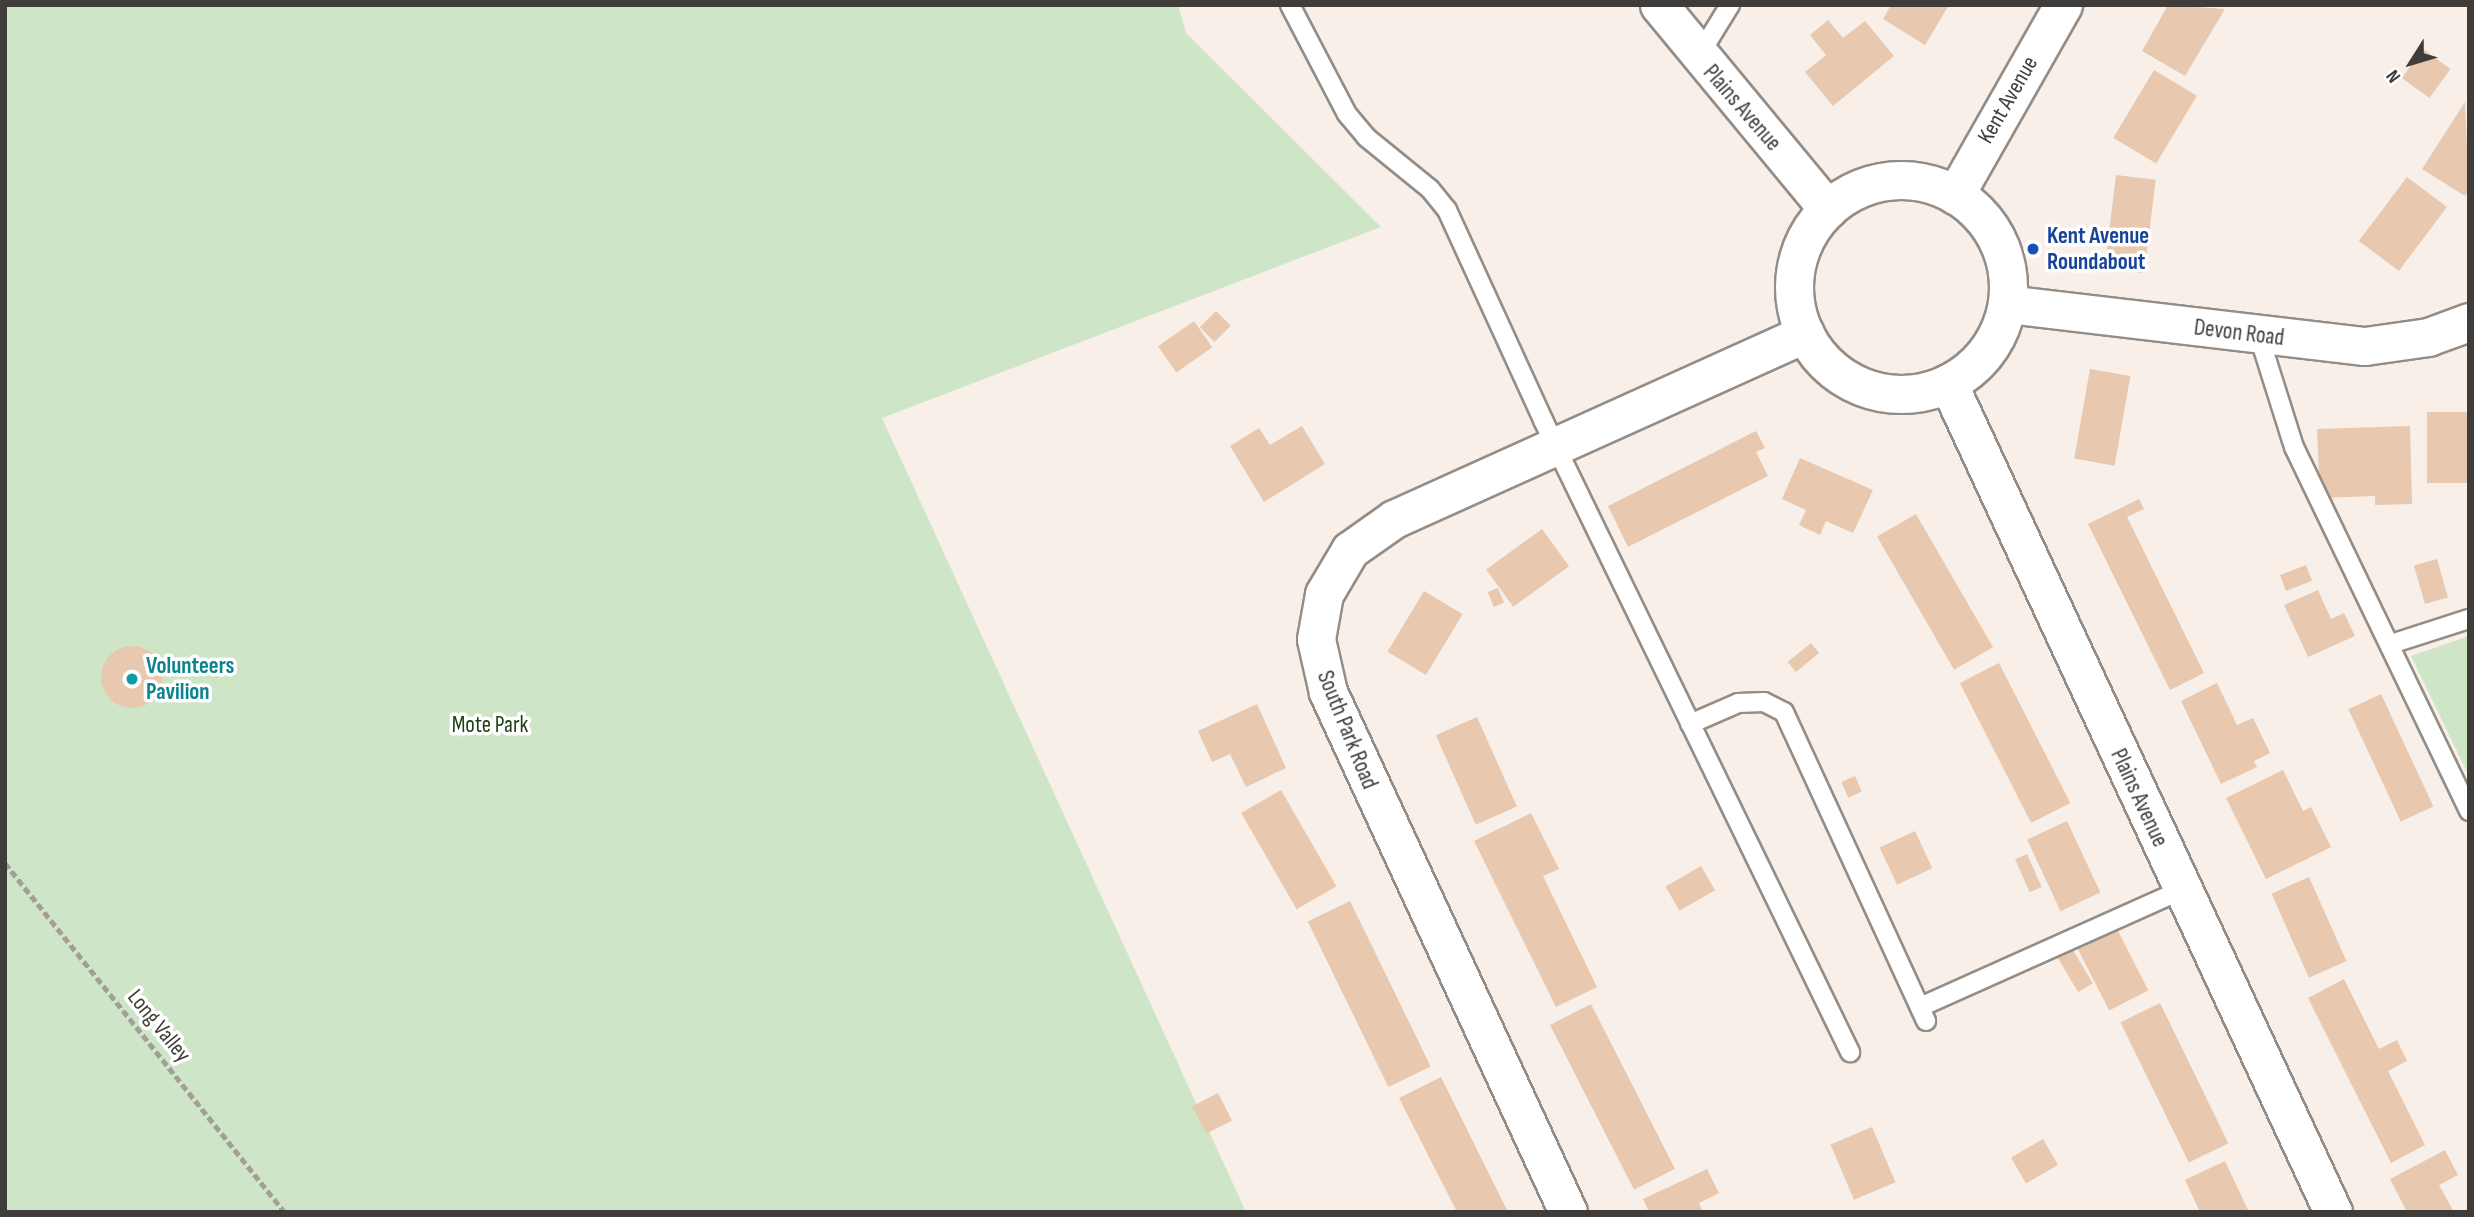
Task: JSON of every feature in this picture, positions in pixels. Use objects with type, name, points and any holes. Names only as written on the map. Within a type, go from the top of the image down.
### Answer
[{"type":"street","name":"Plains Avenue","points":[[1659,5],[1698,57],[1828,209]]},
{"type":"street","name":"Kent Avenue","points":[[1955,195],[2063,5]]},
{"type":"street","points":[[1889,181],[1916,181],[1955,195],[1985,221],[2005,264],[2007,304],[1987,351],[1948,383],[1914,393],[1873,390],[1830,367],[1805,333],[1795,296],[1796,267],[1810,232],[1828,209],[1856,190],[1889,181]]},
{"type":"street","name":"Devon Road","points":[[2007,304],[2052,306],[2259,336],[2365,346],[2428,337],[2469,321]]},
{"type":"street","name":"South Park Road","points":[[1568,1212],[1340,722],[1319,663],[1317,639],[1324,594],[1350,551],[1369,533],[1556,443],[1805,333]]},
{"type":"street","name":"Plains Avenue","points":[[1948,383],[2181,890],[2333,1212]]},
{"type":"lane","points":[[1290,5],[1347,114],[1366,137],[1430,189],[1447,210],[1690,724],[1850,1052]]},
{"type":"lane","points":[[1698,57],[1730,5]]},
{"type":"lane","points":[[2259,336],[2294,447],[2469,811]]},
{"type":"lane","points":[[2391,644],[2469,619]]},
{"type":"lane","points":[[1690,724],[1738,703],[1764,702],[1784,712],[1923,1014],[2181,890]]},
{"type":"path","name":"Long Valley","points":[[5,863],[285,1212]]},
{"type":"green space","name":"Mote Park","points":[[5,5],[1178,5],[1186,33],[1381,227],[882,418],[1246,1212],[5,1212]]},
{"type":"green space","points":[[2469,636],[2469,776],[2411,656]]},
{"type":"building","points":[[1891,5],[1949,5],[1925,45],[1883,19]]},
{"type":"building","points":[[2168,5],[2225,9],[2185,76],[2142,51]]},
{"type":"building","points":[[1828,20],[1843,38],[1865,21],[1894,56],[1833,106],[1805,72],[1826,55],[1810,35]]},
{"type":"building","points":[[2423,49],[2451,69],[2429,98],[2402,78]]},
{"type":"building","points":[[2154,70],[2197,96],[2156,163],[2113,138]]},
{"type":"building","points":[[2465,102],[2469,190],[2465,196],[2422,169]]},
{"type":"building","points":[[2116,175],[2156,180],[2144,273],[2105,268]]},
{"type":"building","points":[[2407,177],[2447,207],[2399,271],[2359,241]]},
{"type":"building","points":[[1216,311],[1231,326],[1215,342],[1200,327]]},
{"type":"building","points":[[1194,321],[1212,347],[1176,372],[1158,346]]},
{"type":"building","points":[[2090,369],[2130,376],[2115,466],[2074,459]]},
{"type":"building","points":[[2427,412],[2469,412],[2469,483],[2427,483]]},
{"type":"building","points":[[1302,426],[1325,464],[1264,502],[1230,446],[1259,428],[1270,445]]},
{"type":"building","points":[[2410,426],[2412,504],[2375,505],[2375,496],[2320,498],[2317,429]]},
{"type":"building","points":[[1756,431],[1765,448],[1756,452],[1768,476],[1628,547],[1608,506]]},
{"type":"building","points":[[1800,458],[1873,490],[1853,533],[1826,521],[1820,535],[1799,525],[1806,510],[1782,499]]},
{"type":"building","points":[[2139,499],[2144,509],[2127,517],[2204,673],[2170,690],[2088,524]]},
{"type":"building","points":[[1916,514],[1993,647],[1954,670],[1877,536]]},
{"type":"building","points":[[1542,529],[1569,566],[1513,607],[1486,570]]},
{"type":"building","points":[[2437,559],[2448,597],[2425,604],[2414,566]]},
{"type":"building","points":[[2306,565],[2312,581],[2286,591],[2280,575]]},
{"type":"building","points":[[1498,588],[1504,603],[1494,607],[1488,592]]},
{"type":"building","points":[[2318,590],[2331,619],[2344,613],[2355,636],[2308,657],[2284,605]]},
{"type":"building","points":[[1424,591],[1463,614],[1426,675],[1387,652]]},
{"type":"building","points":[[1811,643],[1819,653],[1796,672],[1788,662]]},
{"type":"building","name":"Volunteers Pavilion","points":[[132,646],[144,648],[154,655],[161,665],[161,689],[154,699],[144,706],[132,708],[120,706],[110,699],[103,689],[101,677],[103,665],[110,655],[120,648]]},
{"type":"building","points":[[1999,663],[2070,803],[2031,823],[1960,683]]},
{"type":"building","points":[[2217,683],[2237,725],[2253,718],[2270,753],[2254,761],[2257,767],[2221,784],[2181,701]]},
{"type":"building","points":[[2381,694],[2433,806],[2401,822],[2348,709]]},
{"type":"building","points":[[1257,704],[1286,768],[1246,787],[1230,754],[1212,762],[1198,731]]},
{"type":"building","points":[[1477,717],[1517,807],[1476,825],[1436,735]]},
{"type":"building","points":[[2283,770],[2303,811],[2311,807],[2331,847],[2266,879],[2226,798]]},
{"type":"building","points":[[1855,776],[1862,792],[1848,798],[1841,782]]},
{"type":"building","points":[[1281,790],[1336,886],[1297,909],[1241,813]]},
{"type":"building","points":[[1531,813],[1559,869],[1543,876],[1597,987],[1556,1007],[1474,841]]},
{"type":"building","points":[[2067,821],[2100,893],[2061,911],[2027,840]]},
{"type":"building","points":[[1915,831],[1932,868],[1897,885],[1880,847]]},
{"type":"building","points":[[2027,854],[2042,887],[2030,892],[2015,859]]},
{"type":"building","points":[[1701,866],[1715,890],[1679,911],[1665,886]]},
{"type":"building","points":[[2309,877],[2346,961],[2309,978],[2272,894]]},
{"type":"building","points":[[1350,901],[1431,1066],[1388,1087],[1308,922]]},
{"type":"building","points":[[2113,921],[2148,990],[2109,1010],[2074,941]]},
{"type":"building","points":[[2068,942],[2093,983],[2078,992],[2053,951]]},
{"type":"building","points":[[2344,979],[2379,1049],[2397,1040],[2407,1061],[2388,1071],[2425,1145],[2391,1163],[2308,998]]},
{"type":"building","points":[[2160,1003],[2228,1143],[2189,1163],[2120,1022]]},
{"type":"building","points":[[1591,1004],[1675,1169],[1634,1190],[1550,1025]]},
{"type":"building","points":[[1441,1077],[1508,1212],[1457,1212],[1399,1098]]},
{"type":"building","points":[[1218,1093],[1232,1121],[1206,1134],[1192,1106]]},
{"type":"building","points":[[1872,1127],[1895,1182],[1854,1200],[1831,1145]]},
{"type":"building","points":[[2043,1139],[2058,1165],[2026,1183],[2011,1158]]},
{"type":"building","points":[[2445,1150],[2458,1175],[2439,1185],[2454,1212],[2407,1212],[2390,1179]]},
{"type":"building","points":[[2225,1161],[2249,1212],[2200,1212],[2185,1180]]},
{"type":"building","points":[[1707,1169],[1719,1193],[1699,1203],[1703,1212],[1649,1212],[1643,1199]]},
{"type":"place","name":"Kent Avenue Roundabout","points":[[2033,249]]},
{"type":"place","name":"Volunteers Pavilion","points":[[132,679]]}]
